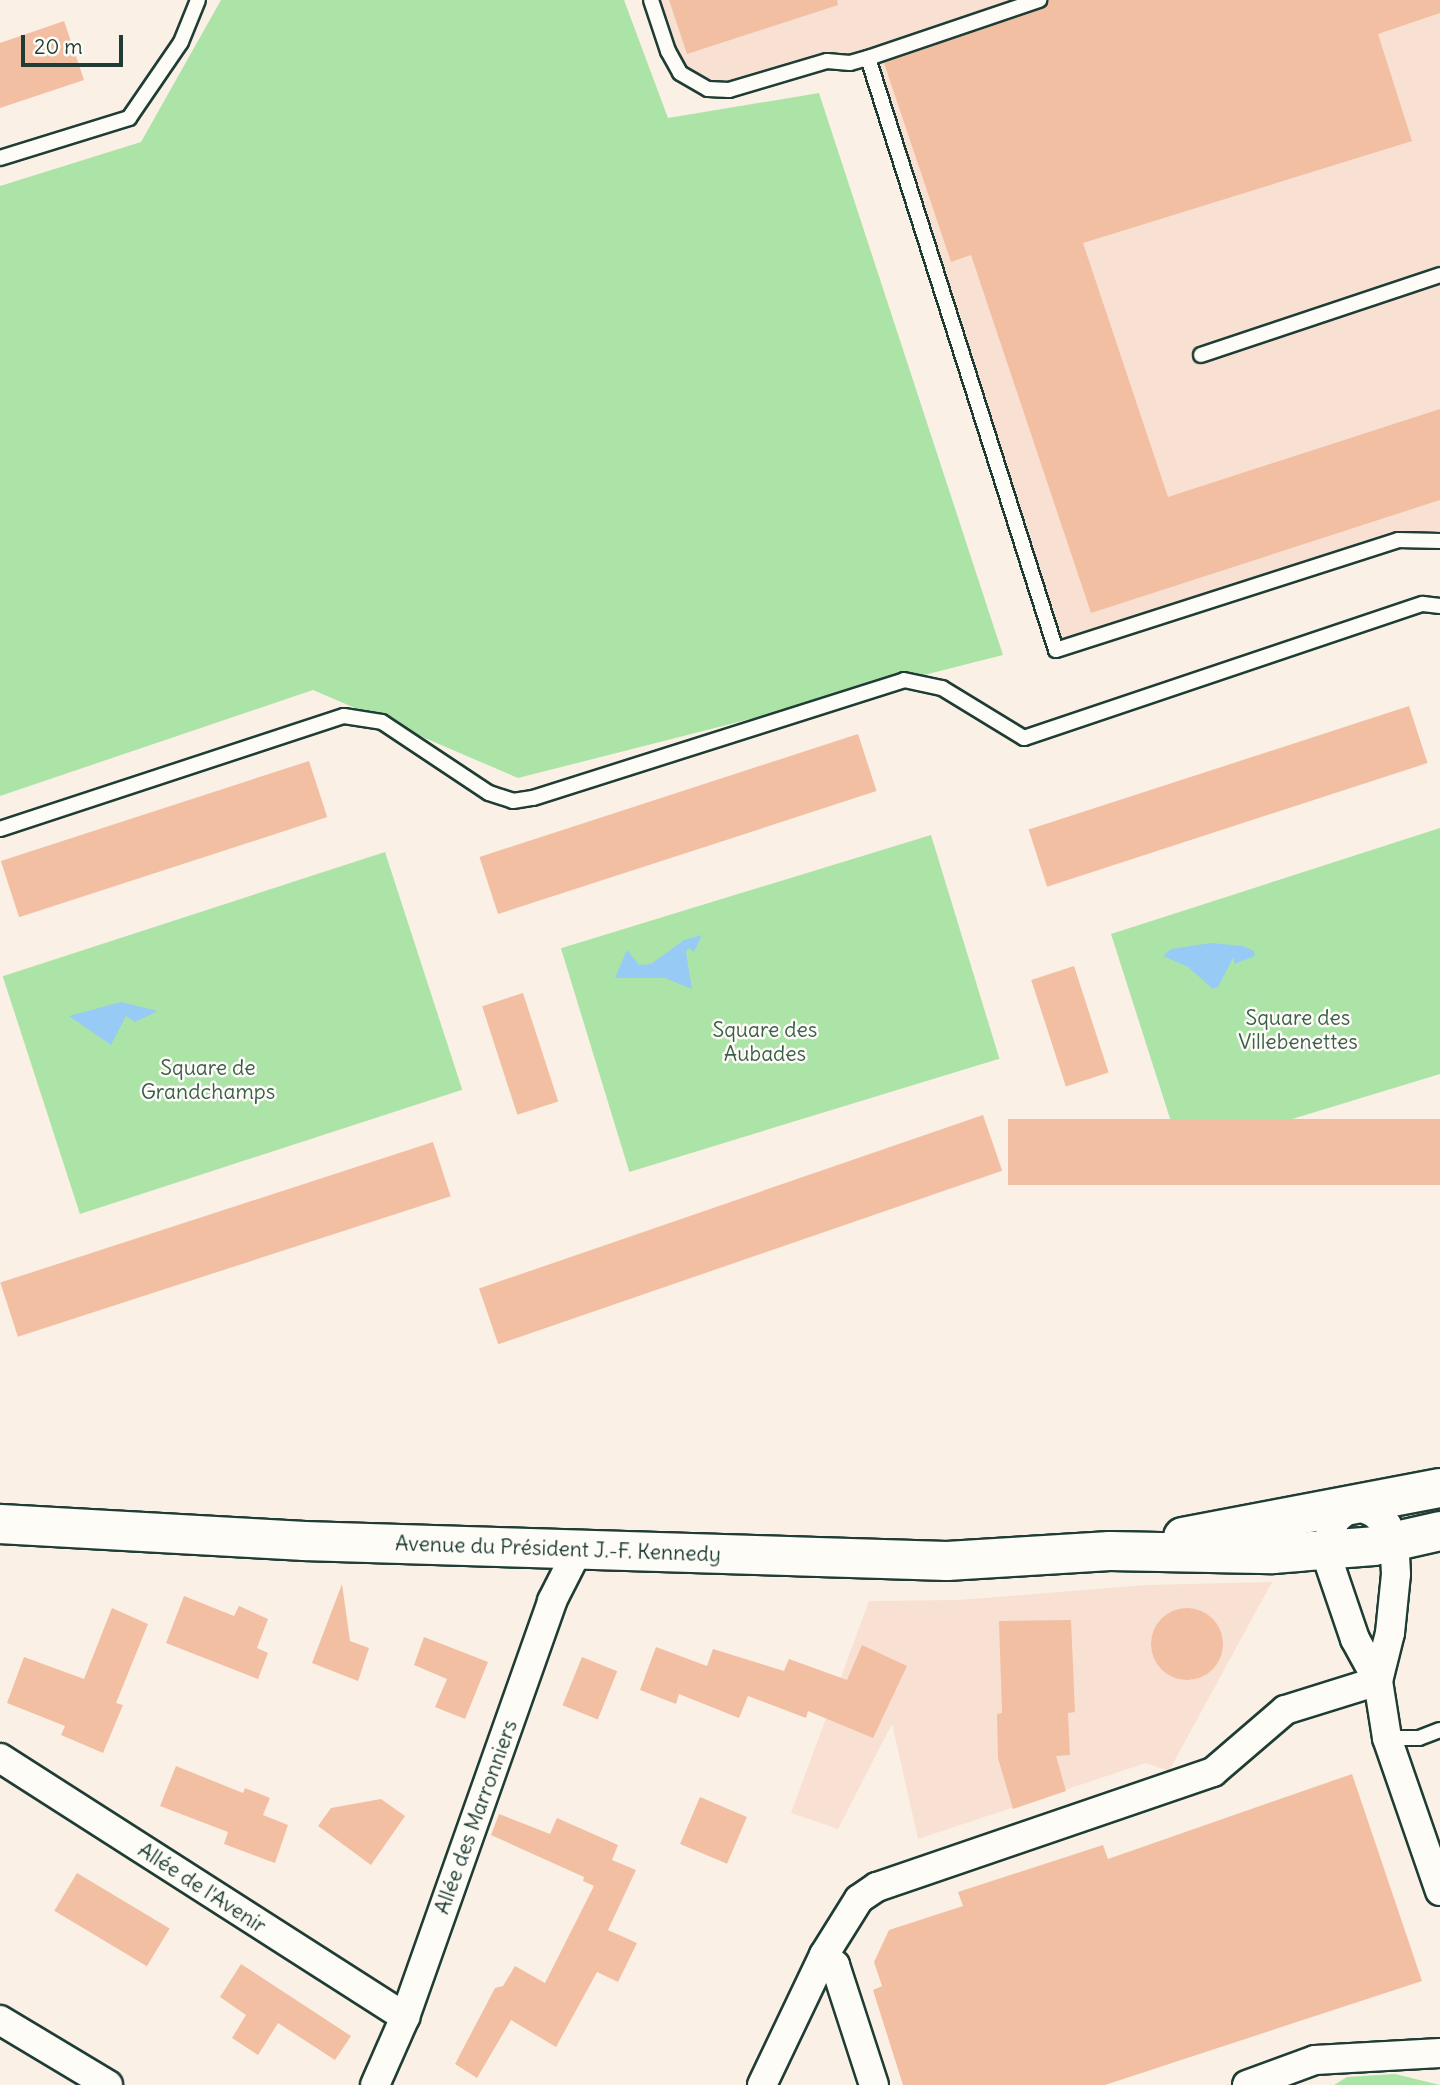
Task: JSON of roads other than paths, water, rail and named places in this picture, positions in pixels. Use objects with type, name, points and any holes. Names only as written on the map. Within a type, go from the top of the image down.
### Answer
[{"type":"main road","name":"Avenue du Président J.-F. Kennedy","points":[[1116,1551],[1440,1488]]},
{"type":"main road","name":"Avenue du Président J.-F. Kennedy","points":[[0,1524],[91,1532],[947,1561],[1116,1551],[1325,1551],[1440,1531]]},
{"type":"street","points":[[1378,1681],[1390,1633],[1396,1574],[1394,1541],[1387,1525],[1374,1513],[1354,1504],[1335,1520],[1325,1551],[1355,1639],[1378,1681],[1387,1738],[1440,1891]]},
{"type":"street","name":"Allée des Marronniers","points":[[375,2085],[405,2017],[552,1601],[578,1550]]},
{"type":"street","points":[[762,2085],[824,1955],[859,1899],[877,1887],[1213,1772],[1285,1710],[1378,1681]]},
{"type":"street","name":"Allée de l'Avenir","points":[[0,1758],[405,2017]]},
{"type":"street","points":[[824,1955],[835,1965],[874,2085]]},
{"type":"street","points":[[0,2020],[108,2085]]},
{"type":"street","points":[[1247,2085],[1315,2060],[1440,2053]]},
{"type":"street","points":[[1299,2085],[1315,2060]]},
{"type":"lane","points":[[0,158],[129,118],[181,42],[198,0]]},
{"type":"lane","points":[[651,0],[668,51],[680,73],[708,89],[729,90],[827,61],[850,63],[868,58],[1039,0]]},
{"type":"lane","points":[[868,58],[1056,650],[1398,540],[1440,541]]},
{"type":"lane","points":[[1201,355],[1440,275]]},
{"type":"lane","points":[[0,829],[344,716],[382,722],[481,788],[513,801],[533,799],[904,680],[942,688],[1024,738],[1423,604],[1440,606]]},
{"type":"lane","points":[[1387,1738],[1419,1738],[1440,1730]]},
{"type":"water","points":[[702,935],[694,952],[688,948],[686,952],[692,989],[665,978],[615,978],[627,950],[639,965],[651,964],[684,940]]},
{"type":"water","points":[[1211,943],[1243,946],[1254,951],[1255,956],[1234,964],[1234,956],[1218,987],[1213,989],[1188,967],[1163,956],[1171,949]]},
{"type":"water","points":[[121,1002],[158,1011],[135,1022],[126,1016],[111,1045],[69,1016]]},
{"type":"park label","name":"Square des Villebenettes","points":[[1298,1030]]},
{"type":"park label","name":"Square des Aubades","points":[[765,1042]]},
{"type":"park label","name":"Square de Grandchamps","points":[[208,1080]]}]
